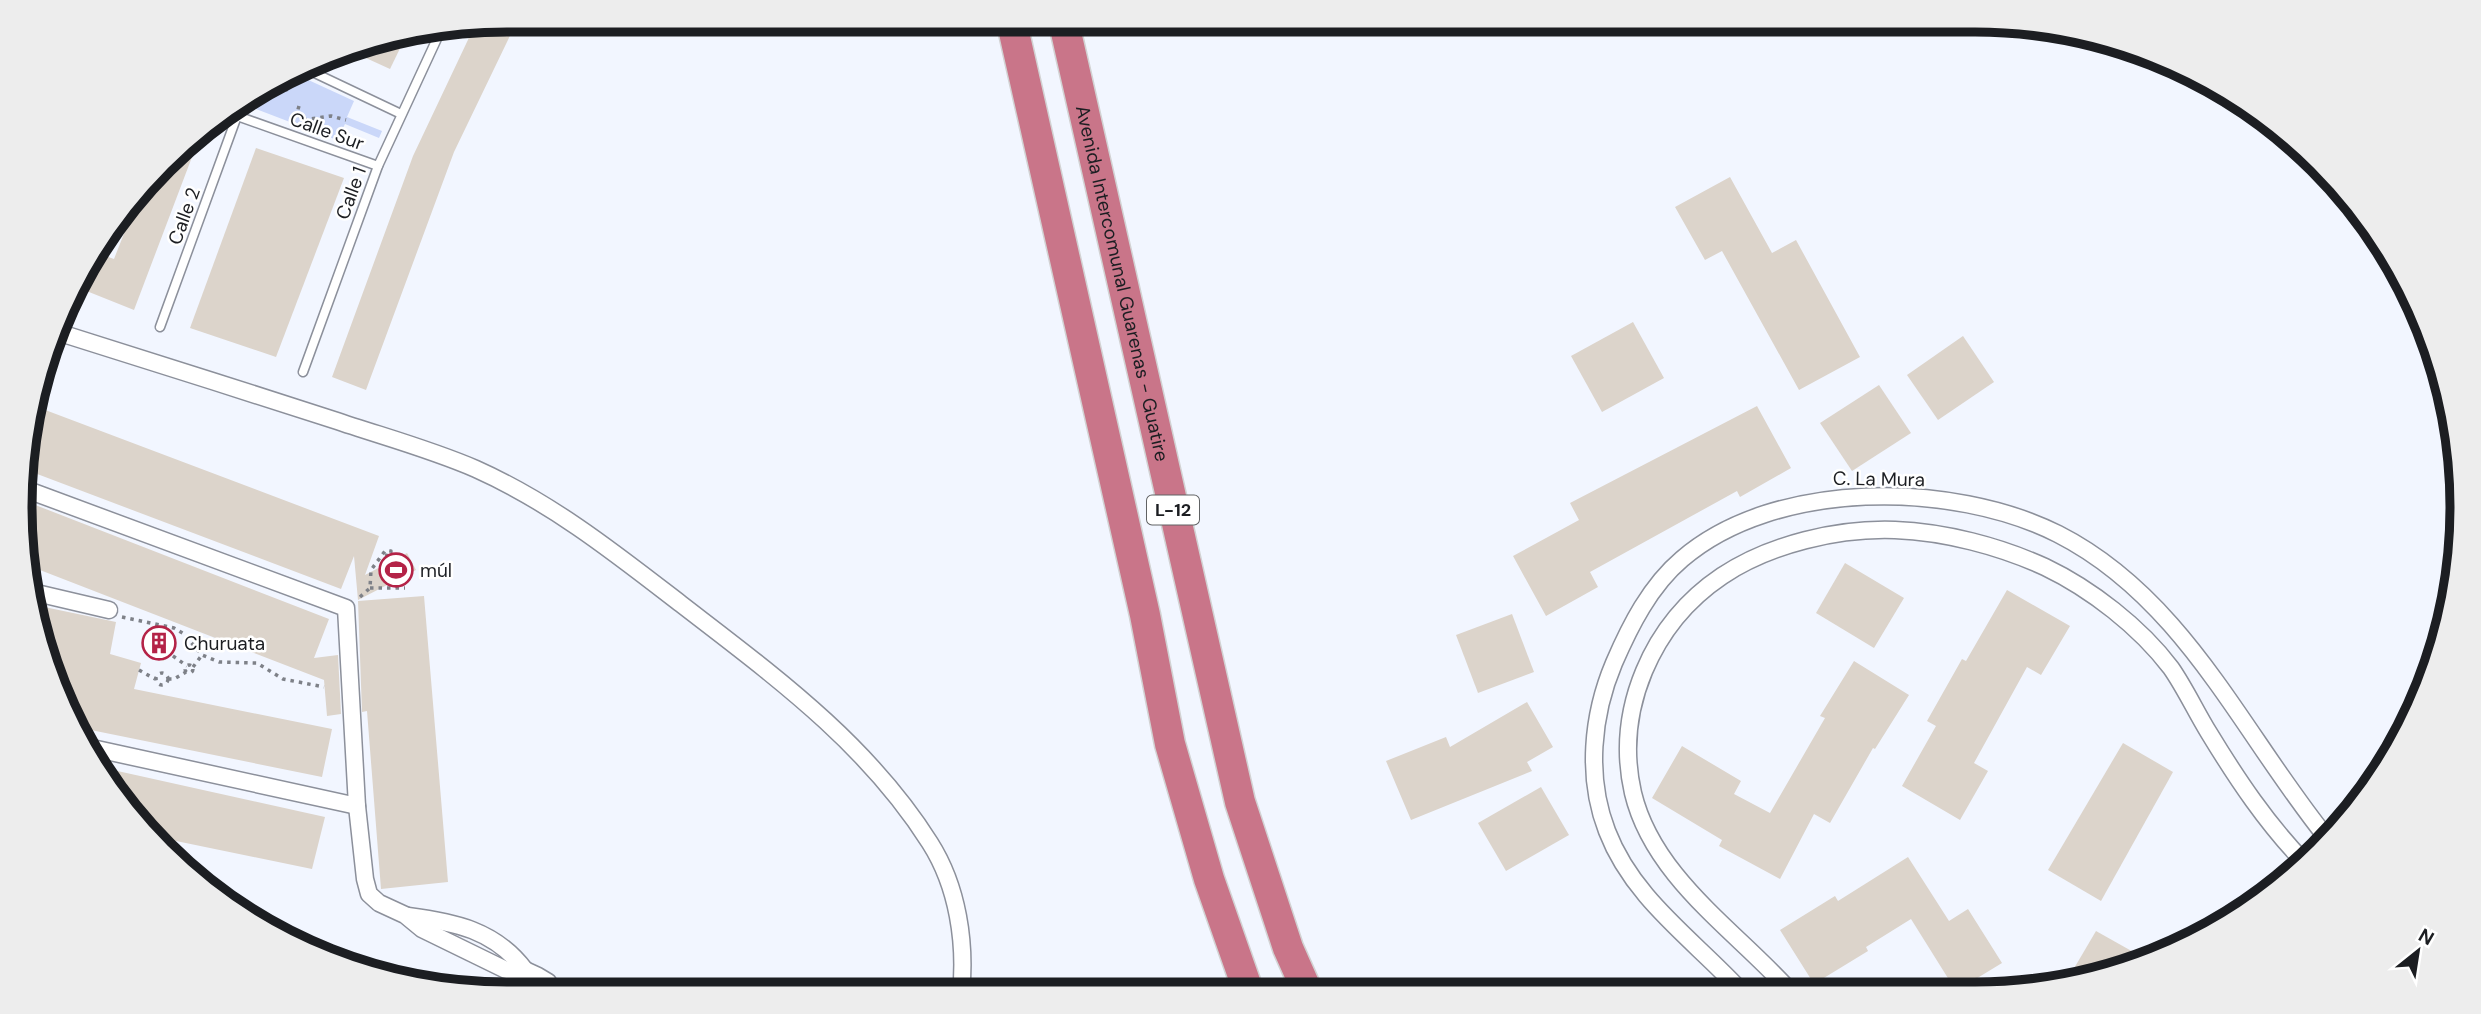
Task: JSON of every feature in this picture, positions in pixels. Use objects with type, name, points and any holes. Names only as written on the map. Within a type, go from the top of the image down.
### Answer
[{"type":"highway","name":"L-12","points":[[1014,32],[1145,615],[1170,744],[1209,879],[1245,982]]},
{"type":"highway","name":"Avenida Intercomunal Guarenas - Guatire","points":[[1066,32],[1240,802],[1288,948],[1303,982]]},
{"type":"street","points":[[64,334],[475,469],[558,512],[615,551],[802,696],[826,718],[895,796],[931,844],[953,891],[963,968],[962,982]]},
{"type":"street","points":[[32,492],[346,608],[357,806],[369,894],[379,903],[405,915],[455,922],[477,930],[515,957],[525,970],[548,982]]},
{"type":"street","name":"C. La Mura","points":[[1732,982],[1649,901],[1628,873],[1606,829],[1596,783],[1594,739],[1602,690],[1636,619],[1656,586],[1681,559],[1713,537],[1753,517],[1795,505],[1852,496],[1926,500],[1977,508],[2059,534],[2131,583],[2170,622],[2322,831]]},
{"type":"street","points":[[1781,982],[1671,870],[1647,832],[1638,806],[1628,749],[1633,698],[1644,667],[1667,629],[1722,576],[1798,543],[1841,534],[1894,530],[1939,534],[1992,547],[2046,568],[2097,598],[2170,668],[2249,796],[2278,835],[2297,855]]},
{"type":"street","points":[[40,594],[109,610]]},
{"type":"street","points":[[98,749],[357,806]]},
{"type":"lane","name":"Calle 1","points":[[303,372],[378,166],[438,37]]},
{"type":"lane","points":[[314,73],[401,114]]},
{"type":"lane","name":"Calle Sur","points":[[237,116],[378,166]]},
{"type":"lane","name":"Calle 2","points":[[160,327],[237,116]]},
{"type":"path","points":[[283,88],[290,91]]},
{"type":"path","points":[[299,106],[297,113],[303,120],[331,116],[346,120]]},
{"type":"path","points":[[370,588],[371,570],[385,555]]},
{"type":"path","points":[[346,608],[370,588],[405,588]]},
{"type":"path","points":[[109,610],[128,620],[174,628],[184,634],[202,655],[219,662],[257,663],[283,679],[324,687]]},
{"type":"path","points":[[166,651],[186,669]]},
{"type":"path","points":[[139,670],[155,679],[159,673],[168,679],[174,679],[193,667],[202,655]]},
{"type":"shaded area","points":[[304,78],[354,101],[347,117],[382,131],[379,138],[345,124],[337,140],[251,107]]},
{"type":"building","points":[[512,32],[454,152],[366,390],[332,377],[413,156],[471,33]]},
{"type":"building","points":[[402,44],[390,69],[360,55]]},
{"type":"building","points":[[195,148],[134,310],[84,290],[104,255],[114,259],[130,218],[150,193]]},
{"type":"building","points":[[256,148],[344,178],[276,357],[190,328]]},
{"type":"building","points":[[1730,177],[1772,253],[1796,240],[1860,357],[1799,390],[1722,251],[1705,260],[1675,207]]},
{"type":"building","points":[[1633,322],[1664,378],[1602,412],[1571,356]]},
{"type":"building","points":[[1963,336],[1994,382],[1938,420],[1907,375]]},
{"type":"building","points":[[1879,385],[1911,433],[1852,471],[1820,423]]},
{"type":"building","points":[[1757,406],[1791,468],[1740,497],[1737,491],[1590,572],[1598,587],[1546,616],[1513,556],[1579,520],[1570,503]]},
{"type":"building","points":[[42,409],[379,536],[365,575],[407,553],[416,570],[358,600],[354,556],[341,589],[33,473]]},
{"type":"building","points":[[32,504],[329,619],[314,658],[338,655],[341,714],[327,716],[324,680],[36,568]]},
{"type":"building","points":[[1845,563],[1904,598],[1874,648],[1816,613]]},
{"type":"building","points":[[2007,590],[2070,626],[2041,675],[2027,667],[1974,763],[1988,771],[1960,820],[1902,786],[1936,726],[1927,721],[1962,659],[1966,661]]},
{"type":"building","points":[[424,596],[448,882],[381,889],[367,711],[362,712],[358,601]]},
{"type":"building","points":[[43,607],[116,622],[110,654],[141,663],[134,689],[332,729],[322,777],[87,729],[57,660]]},
{"type":"building","points":[[1512,614],[1534,672],[1478,693],[1456,635]]},
{"type":"building","name":"Churuata","points":[[154,630],[171,633],[164,661],[148,656]]},
{"type":"building","points":[[1854,661],[1909,695],[1875,749],[1873,748],[1830,823],[1814,814],[1780,879],[1719,846],[1722,840],[1652,798],[1682,746],[1741,781],[1734,794],[1770,813],[1825,718],[1820,716]]},
{"type":"building","points":[[1527,702],[1553,747],[1527,762],[1532,771],[1411,820],[1386,761],[1446,737],[1450,747]]},
{"type":"building","points":[[2123,743],[2173,772],[2101,901],[2048,870]]},
{"type":"building","points":[[111,770],[325,817],[312,869],[167,839]]},
{"type":"building","points":[[1541,787],[1569,835],[1506,871],[1478,823]]},
{"type":"building","points":[[1908,857],[1949,921],[1968,909],[2002,963],[1971,982],[1950,982],[1911,919],[1866,947],[1868,951],[1817,982],[1813,982],[1780,930],[1835,896],[1838,901]]},
{"type":"building","points":[[2096,931],[2136,954],[2097,966],[2072,972]]},
{"type":"place","name":"múl","points":[[396,570]]},
{"type":"place","name":"Churuata","points":[[159,643]]}]
